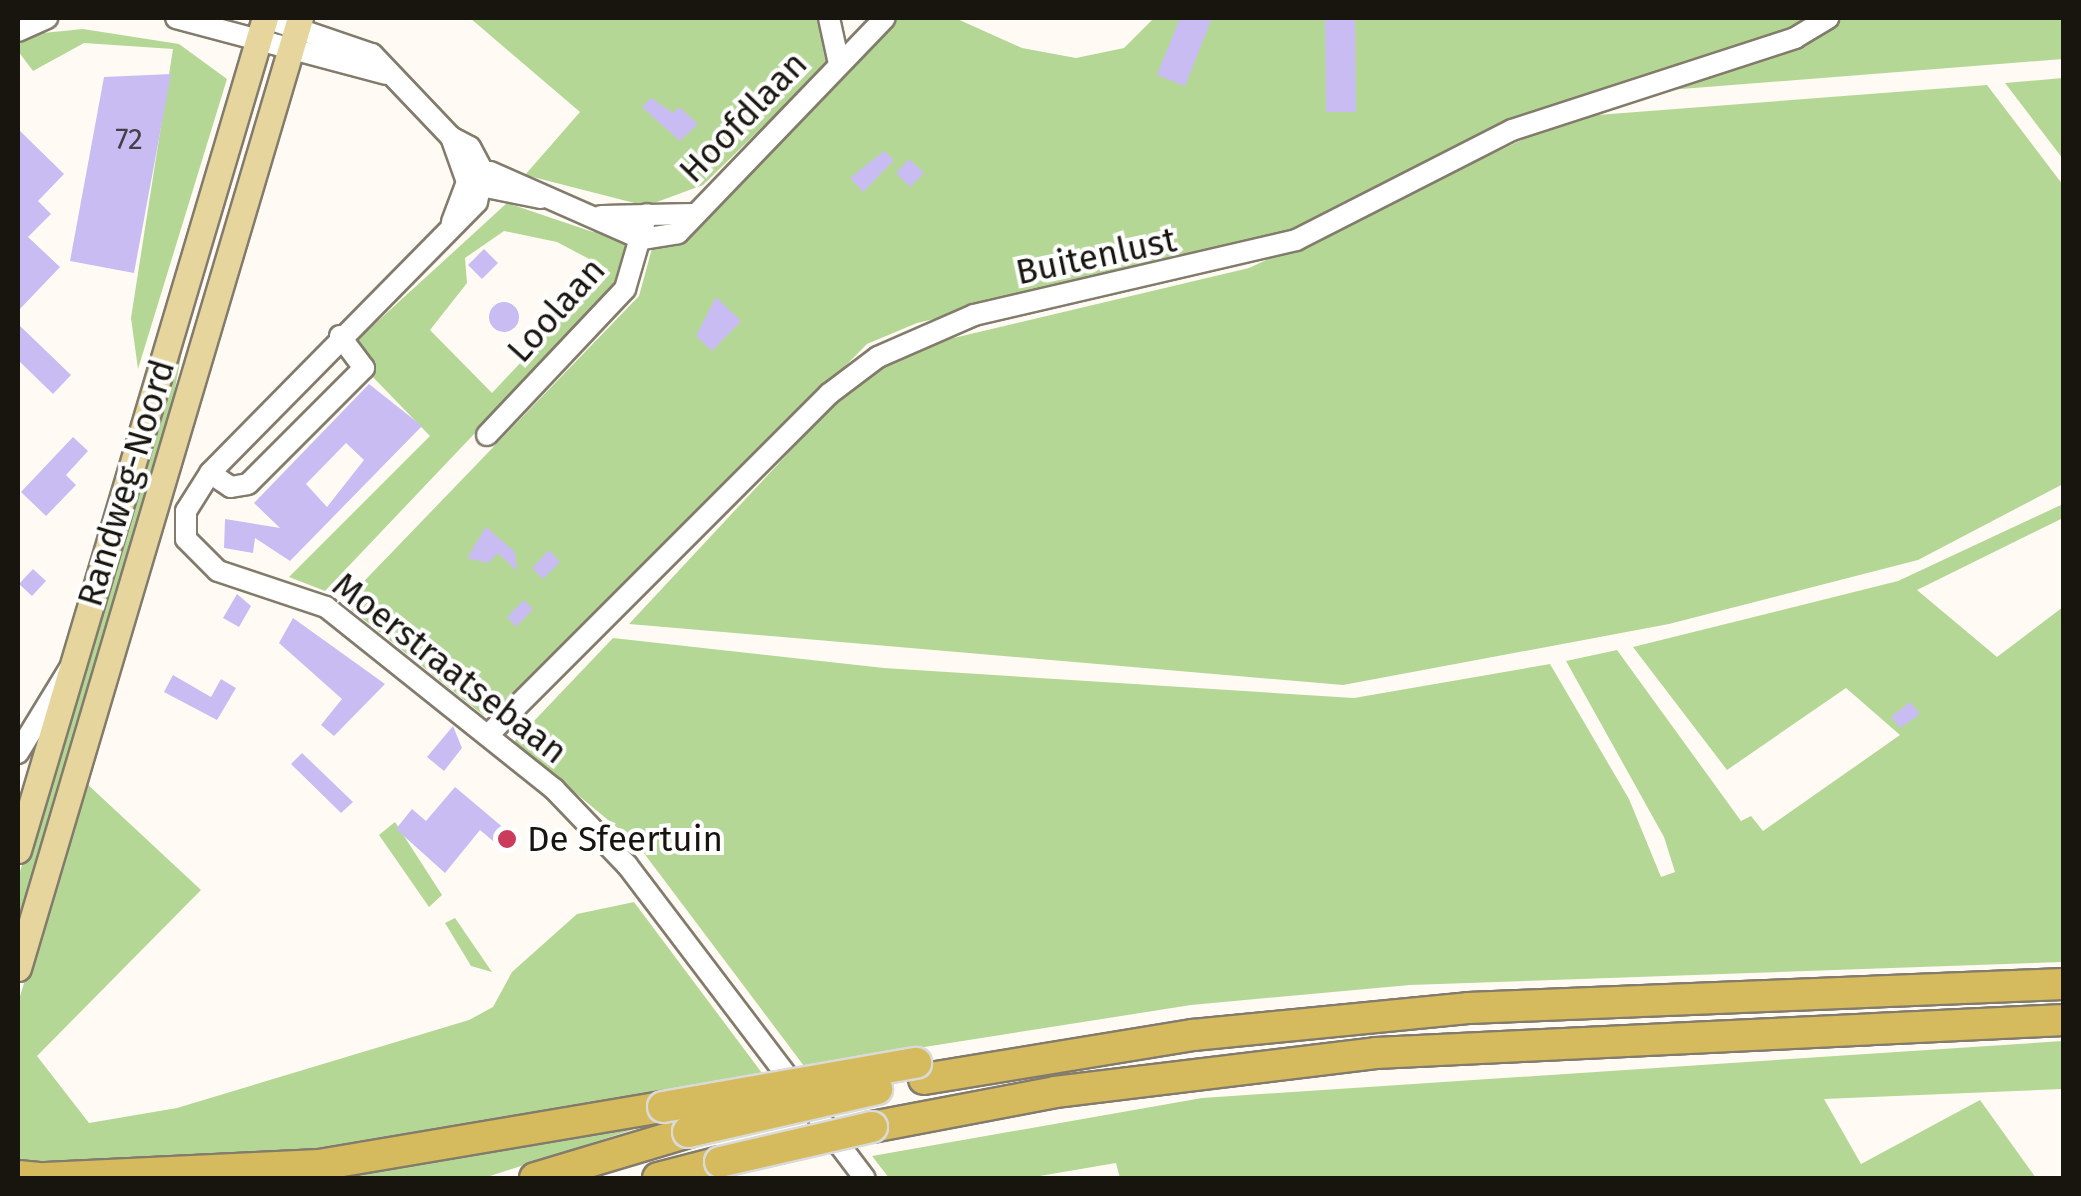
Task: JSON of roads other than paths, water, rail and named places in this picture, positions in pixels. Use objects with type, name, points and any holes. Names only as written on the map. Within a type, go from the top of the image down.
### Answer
[{"type":"highway","points":[[18,1176],[319,1166],[663,1107],[920,1071],[1468,1008],[2064,984]]},
{"type":"highway","points":[[658,1178],[729,1173],[872,1127],[941,1111],[1376,1053],[2064,1020]]},
{"type":"highway","points":[[535,1178],[688,1132],[920,1071]]},
{"type":"main road","name":"Randweg-Noord","points":[[18,850],[264,24]]},
{"type":"main road","name":"Randweg-Noord","points":[[18,968],[297,31]]},
{"type":"street","points":[[18,32],[47,18]]},
{"type":"street","points":[[176,18],[264,24],[359,46],[451,137],[478,181]]},
{"type":"street","name":"Hoofdlaan","points":[[829,18],[839,64]]},
{"type":"street","name":"Hoofdlaan","points":[[478,181],[600,216],[642,239],[678,233],[884,18]]},
{"type":"street","name":"Buitenlust","points":[[489,734],[829,394],[878,357],[974,315],[1296,240],[1512,130],[1796,38],[1828,18]]},
{"type":"street","name":"Moerstraatsebaan","points":[[478,181],[451,225],[210,474],[186,511],[192,552],[218,572],[326,607],[489,734],[627,865],[865,1178]]},
{"type":"street","name":"Loolaan","points":[[487,435],[624,289],[647,214]]},
{"type":"street","name":"Hoofdlaan","points":[[600,216],[694,214]]},
{"type":"street","points":[[210,474],[231,487],[248,484],[364,368],[340,336]]},
{"type":"street","points":[[19,743],[74,662]]},
{"type":"place","name":"De Sfeertuin","points":[[507,839]]}]
